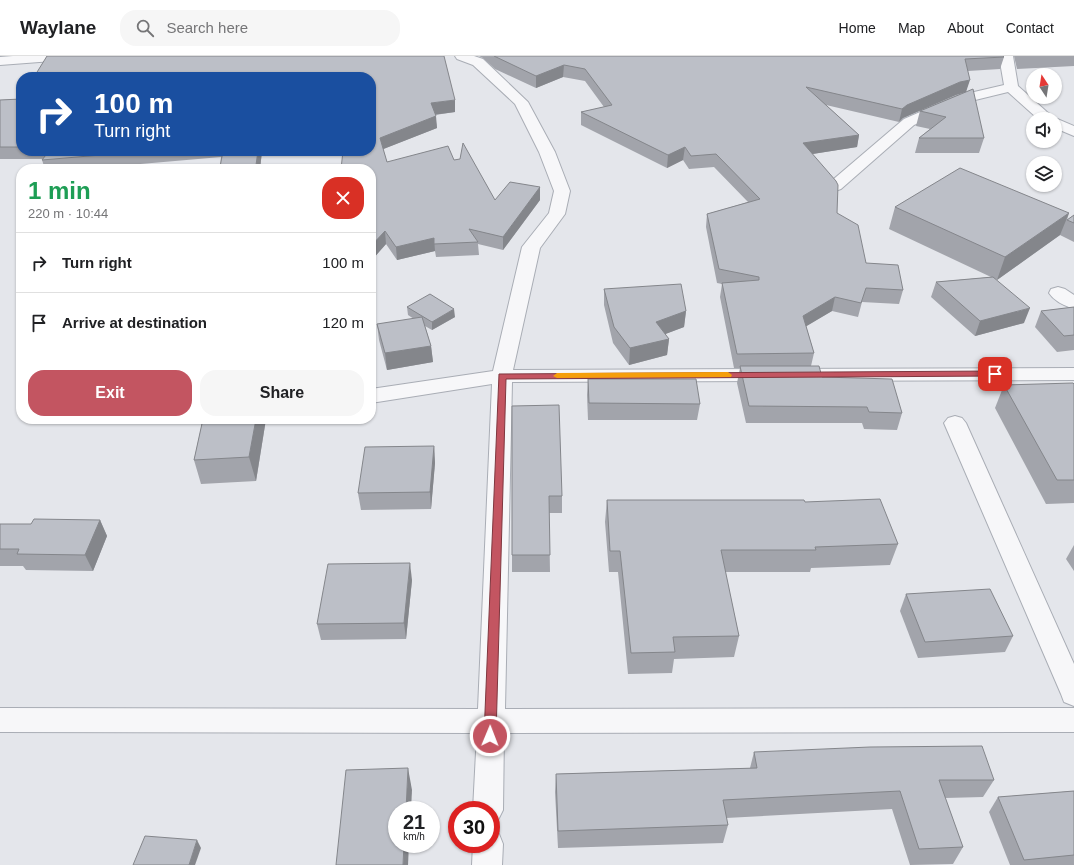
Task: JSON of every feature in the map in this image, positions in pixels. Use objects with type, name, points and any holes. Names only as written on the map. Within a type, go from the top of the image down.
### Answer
[{"type":"street","points":[[0,60],[66,56]]},
{"type":"street","points":[[462,56],[478,62],[521,102],[547,152],[562,191],[557,214],[531,247],[502,376],[488,801]]},
{"type":"street","points":[[1006,56],[1011,87],[1039,112]]},
{"type":"street","points":[[835,186],[908,122],[962,99],[1011,87]]},
{"type":"street","points":[[1062,126],[1074,132]]},
{"type":"street","points":[[1058,293],[1074,303]]},
{"type":"street","points":[[376,395],[502,376],[1074,374]]},
{"type":"street","points":[[955,423],[1074,694]]},
{"type":"street","points":[[0,720],[490,722],[1074,720]]},
{"type":"street","points":[[487,865],[488,853]]},
{"type":"building","points":[[47,56],[444,56],[455,100],[431,103],[436,116],[380,138],[387,162],[448,146],[454,160],[460,159],[463,143],[495,200],[510,182],[540,187],[503,237],[469,229],[478,242],[434,244],[434,238],[396,247],[385,231],[376,241],[376,164],[342,164],[342,156],[376,156],[376,72],[37,72]]},
{"type":"building","points":[[494,56],[1004,57],[965,59],[970,80],[960,82],[907,105],[902,109],[806,87],[859,135],[803,143],[836,181],[838,185],[837,213],[858,225],[866,263],[898,265],[903,290],[866,288],[861,303],[835,297],[803,316],[814,353],[737,354],[722,283],[759,280],[759,277],[719,269],[707,214],[760,199],[716,154],[691,156],[685,147],[668,155],[581,112],[612,105],[585,69],[564,65],[536,76]]},
{"type":"building","points":[[973,89],[984,138],[919,138],[946,117],[920,111]]},
{"type":"building","points":[[16,99],[16,147],[0,147],[0,100]]},
{"type":"building","points":[[45,156],[89,156],[42,160]]},
{"type":"building","points":[[222,156],[257,156],[256,164],[221,164]]},
{"type":"building","points":[[960,168],[1069,213],[1005,257],[895,207]]},
{"type":"building","points":[[1074,215],[1074,223],[1067,220]]},
{"type":"building","points":[[993,277],[1030,308],[980,321],[936,282]]},
{"type":"building","points":[[681,284],[686,311],[656,322],[669,339],[630,348],[614,327],[604,289]]},
{"type":"building","points":[[430,294],[454,309],[432,322],[407,307]]},
{"type":"building","points":[[1074,307],[1074,335],[1064,336],[1041,311]]},
{"type":"building","points":[[422,317],[431,346],[385,353],[377,324]]},
{"type":"building","points":[[740,366],[819,366],[822,377],[892,379],[902,413],[869,412],[867,407],[749,406]]},
{"type":"building","points":[[588,379],[696,379],[700,404],[589,403]]},
{"type":"building","points":[[1073,383],[1074,480],[1057,480],[1004,385]]},
{"type":"building","points":[[559,405],[562,496],[549,496],[550,555],[512,555],[512,406]]},
{"type":"building","points":[[202,424],[255,424],[249,457],[194,460]]},
{"type":"building","points":[[434,446],[430,492],[358,493],[365,447]]},
{"type":"building","points":[[880,499],[898,544],[815,547],[816,550],[721,550],[739,636],[673,637],[675,652],[631,653],[620,551],[610,551],[607,500],[804,500],[805,502]]},
{"type":"building","points":[[34,519],[100,520],[85,555],[17,554],[19,549],[0,549],[0,524],[31,524]]},
{"type":"building","points":[[410,563],[404,623],[317,624],[328,564]]},
{"type":"building","points":[[990,589],[1013,636],[925,642],[906,594]]},
{"type":"building","points":[[982,746],[994,780],[939,780],[963,847],[919,849],[900,791],[723,800],[728,825],[558,831],[556,774],[757,768],[754,752],[870,747]]},
{"type":"building","points":[[408,768],[406,801],[388,801],[388,853],[404,853],[403,865],[336,865],[346,770]]},
{"type":"building","points":[[1074,791],[1074,855],[1024,860],[998,797]]},
{"type":"building","points":[[145,836],[197,840],[189,865],[133,865]]},
{"type":"slow traffic","points":[[557,376],[728,375]]},
{"type":"route","points":[[490,736],[502,376],[995,374]]}]
